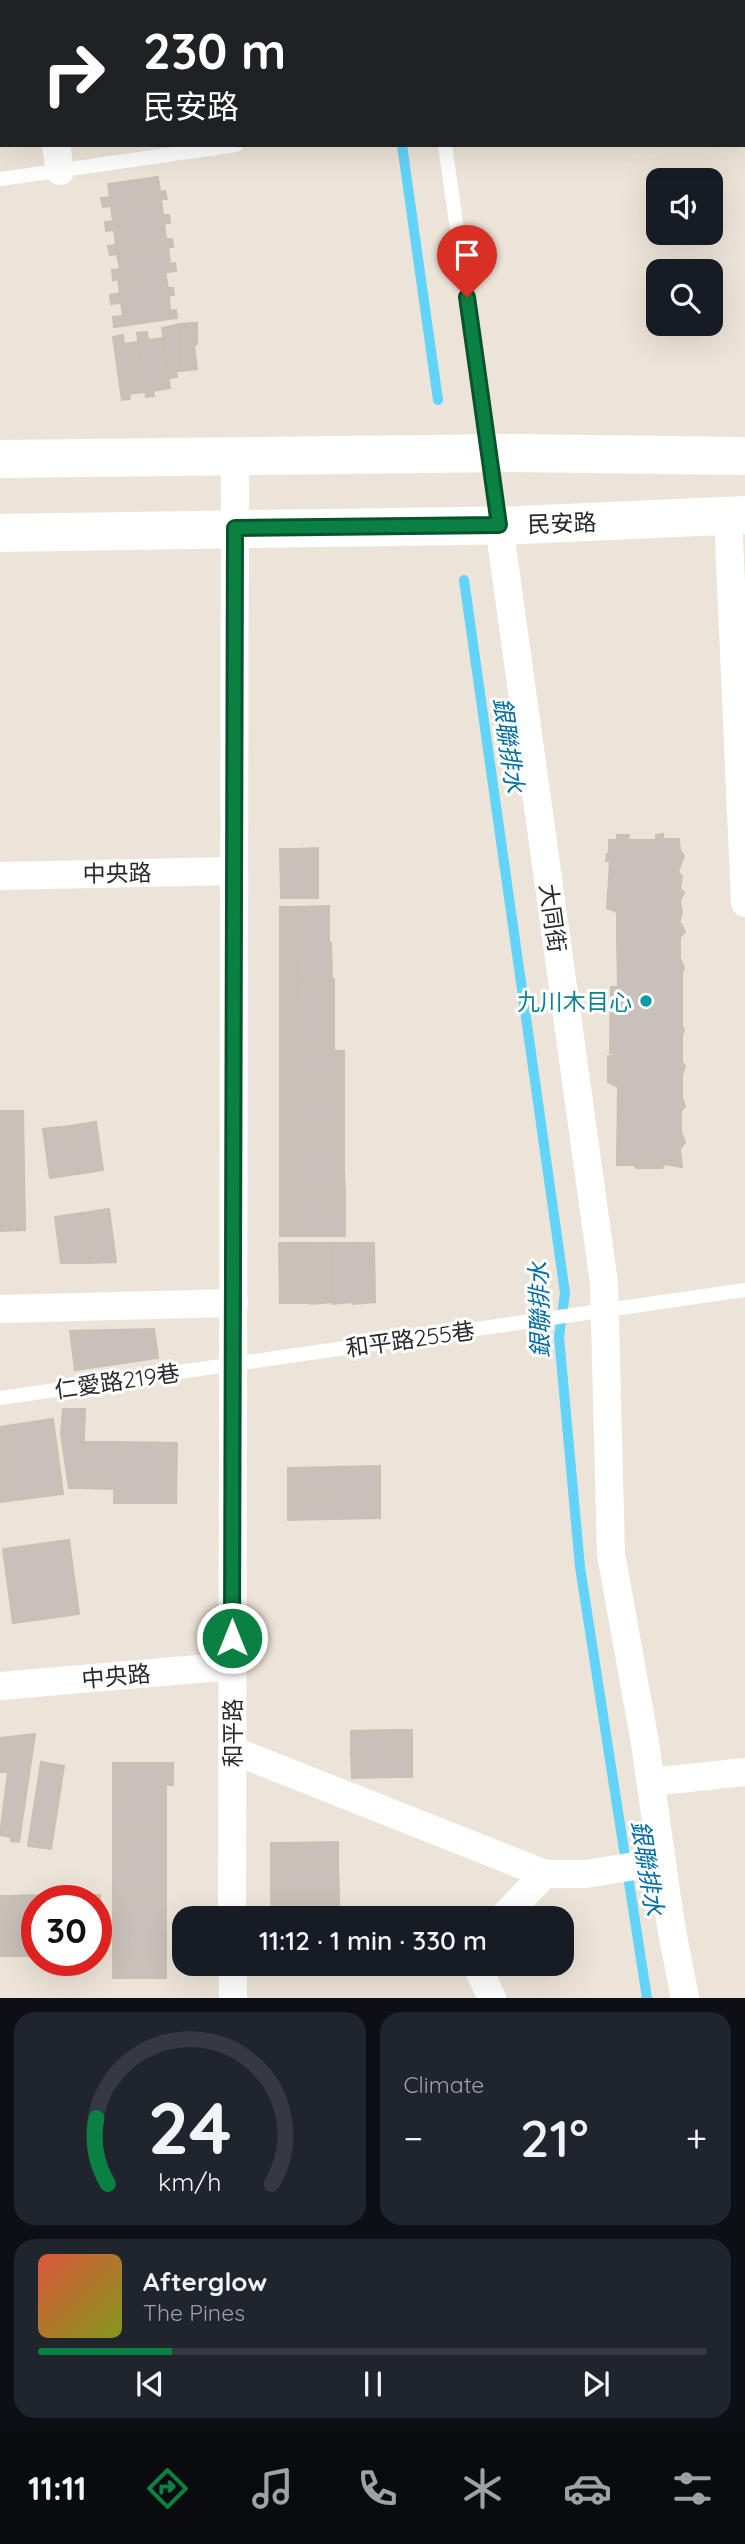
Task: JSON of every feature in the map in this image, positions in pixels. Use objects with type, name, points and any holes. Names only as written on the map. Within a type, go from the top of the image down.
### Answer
[{"type":"street","points":[[0,459],[489,453],[735,456],[745,903]]},
{"type":"street","name":"和平路","points":[[232,1906],[235,456]]},
{"type":"street","name":"民安路","points":[[0,533],[499,525],[736,515]]},
{"type":"street","name":"大同街","points":[[499,525],[604,1283],[595,1312],[611,1553],[651,1782],[660,1862]]},
{"type":"street","name":"中央路","points":[[0,876],[234,871]]},
{"type":"street","points":[[0,1309],[234,1303]]},
{"type":"street","name":"中央路","points":[[0,1686],[232,1666]]},
{"type":"street","points":[[232,1750],[545,1874],[585,1874],[660,1862],[685,1998]]},
{"type":"street","points":[[651,1782],[745,1772]]},
{"type":"street","points":[[514,1906],[545,1874]]},
{"type":"street","points":[[233,1976],[233,1998]]},
{"type":"street","points":[[482,1976],[492,1998]]},
{"type":"lane","points":[[0,179],[58,158],[209,147]]},
{"type":"lane","points":[[445,147],[499,525]]},
{"type":"lane","name":"和平路255巷","points":[[233,1365],[745,1290]]},
{"type":"lane","name":"仁愛路219巷","points":[[0,1398],[233,1365]]},
{"type":"building","points":[[158,177],[160,192],[165,191],[167,199],[103,207],[101,198],[110,197],[108,184]]},
{"type":"building","points":[[161,199],[163,215],[169,215],[170,223],[106,231],[105,222],[113,221],[111,206]]},
{"type":"building","points":[[164,223],[166,239],[172,239],[173,247],[110,255],[108,246],[116,245],[114,230]]},
{"type":"building","points":[[168,247],[170,264],[175,263],[176,271],[113,280],[112,270],[120,269],[117,254]]},
{"type":"building","points":[[165,272],[168,288],[173,288],[174,295],[111,304],[110,295],[120,293],[118,279]]},
{"type":"building","points":[[169,296],[170,311],[176,310],[177,318],[114,327],[113,317],[123,316],[121,303]]},
{"type":"building","points":[[197,323],[197,344],[194,345],[197,369],[180,371],[180,324]]},
{"type":"building","points":[[180,324],[180,371],[176,371],[177,377],[169,378],[162,328]]},
{"type":"building","points":[[147,332],[148,340],[163,338],[170,388],[153,391],[154,396],[146,397],[137,333]]},
{"type":"building","points":[[123,335],[124,344],[138,342],[145,392],[129,394],[130,399],[122,400],[113,337]]},
{"type":"building","name":"九川木目心","points":[[663,834],[663,839],[679,839],[680,850],[684,856],[678,872],[682,876],[680,888],[684,893],[680,901],[682,912],[679,924],[685,932],[680,937],[680,958],[684,968],[682,1062],[685,1066],[682,1075],[682,1097],[685,1106],[681,1111],[681,1132],[685,1142],[680,1149],[682,1167],[665,1164],[662,1168],[636,1168],[634,1165],[617,1165],[618,1087],[608,1082],[608,1056],[613,1056],[610,1053],[611,987],[618,987],[617,912],[607,908],[610,861],[606,861],[609,840],[617,840],[617,835],[629,835],[628,840],[656,840],[656,835]]},
{"type":"building","points":[[318,848],[318,898],[298,898],[298,849]]},
{"type":"building","points":[[280,849],[298,849],[298,898],[281,898]]},
{"type":"building","points":[[329,906],[329,943],[297,943],[297,907]]},
{"type":"building","points":[[280,907],[297,907],[296,1236],[280,1236]]},
{"type":"building","points":[[297,943],[331,943],[332,979],[298,979]]},
{"type":"building","points":[[298,979],[334,979],[334,1015],[297,1015]]},
{"type":"building","points":[[297,1015],[334,1015],[334,1051],[296,1051]]},
{"type":"building","points":[[296,1051],[344,1051],[344,1075],[297,1075]]},
{"type":"building","points":[[297,1075],[344,1075],[344,1100],[297,1100]]},
{"type":"building","points":[[297,1100],[344,1100],[344,1124],[297,1124]]},
{"type":"building","points":[[0,1111],[23,1111],[25,1230],[0,1231]]},
{"type":"building","points":[[96,1122],[103,1170],[77,1174],[70,1126]]},
{"type":"building","points":[[297,1124],[344,1124],[344,1148],[297,1148]]},
{"type":"building","points":[[70,1126],[77,1174],[50,1178],[43,1129]]},
{"type":"building","points":[[297,1148],[344,1148],[344,1170],[296,1170]]},
{"type":"building","points":[[296,1170],[344,1170],[345,1192],[296,1192]]},
{"type":"building","points":[[296,1192],[345,1192],[345,1213],[296,1214]]},
{"type":"building","points":[[109,1209],[116,1262],[89,1263],[82,1213]]},
{"type":"building","points":[[82,1213],[89,1263],[61,1263],[55,1217]]},
{"type":"building","points":[[345,1213],[345,1236],[296,1236],[296,1214]]},
{"type":"building","points":[[279,1243],[296,1243],[296,1303],[280,1303]]},
{"type":"building","points":[[296,1243],[310,1243],[311,1303],[296,1303]]},
{"type":"building","points":[[310,1243],[332,1243],[332,1302],[311,1304]]},
{"type":"building","points":[[332,1243],[353,1243],[353,1302],[332,1304]]},
{"type":"building","points":[[353,1243],[374,1243],[375,1302],[353,1304]]},
{"type":"building","points":[[154,1329],[158,1358],[75,1370],[70,1331]]},
{"type":"building","points":[[63,1409],[85,1409],[82,1488],[69,1488],[61,1434]]},
{"type":"building","points":[[53,1419],[63,1494],[0,1502],[0,1427]]},
{"type":"building","points":[[82,1442],[114,1442],[114,1489],[82,1488]]},
{"type":"building","points":[[114,1442],[177,1443],[176,1503],[114,1503]]},
{"type":"building","points":[[380,1466],[380,1490],[288,1492],[288,1468]]},
{"type":"building","points":[[380,1490],[380,1518],[288,1520],[288,1492]]},
{"type":"building","points":[[69,1540],[79,1614],[13,1623],[3,1549]]},
{"type":"building","points":[[393,1730],[412,1730],[412,1753],[393,1754]]},
{"type":"building","points":[[393,1730],[393,1754],[351,1754],[351,1731]]},
{"type":"building","points":[[35,1734],[19,1842],[11,1841],[11,1837],[0,1835],[8,1772],[0,1772],[0,1738]]},
{"type":"building","points":[[412,1753],[412,1777],[393,1777],[393,1754]]},
{"type":"building","points":[[351,1754],[393,1754],[393,1777],[352,1778]]},
{"type":"building","points":[[41,1762],[64,1766],[51,1849],[28,1846]]},
{"type":"building","points":[[113,1763],[173,1763],[173,1785],[113,1785]]},
{"type":"building","points":[[113,1785],[166,1785],[166,1806],[113,1806]]},
{"type":"building","points":[[113,1806],[166,1806],[166,1828],[113,1828]]},
{"type":"building","points":[[113,1828],[166,1828],[166,1849],[113,1849]]},
{"type":"building","points":[[338,1842],[338,1867],[288,1867],[288,1843]]},
{"type":"building","points":[[271,1843],[288,1843],[288,1867],[271,1868]]},
{"type":"building","points":[[113,1849],[166,1849],[166,1870],[113,1871]]},
{"type":"building","points":[[288,1867],[338,1867],[339,1892],[289,1892]]},
{"type":"building","points":[[288,1867],[289,1892],[271,1892],[271,1868]]},
{"type":"building","points":[[166,1870],[166,1892],[113,1892],[113,1871]]},
{"type":"building","points":[[113,1892],[166,1892],[166,1913],[113,1913]]},
{"type":"building","points":[[271,1892],[289,1892],[288,1906],[272,1906]]},
{"type":"building","points":[[289,1892],[339,1892],[339,1906],[288,1906]]},
{"type":"building","points":[[0,1896],[12,1896],[12,1956],[0,1956]]},
{"type":"building","points":[[12,1896],[21,1896],[21,1956],[12,1956]]},
{"type":"building","points":[[113,1913],[166,1913],[166,1934],[113,1935]]},
{"type":"building","points":[[166,1934],[166,1956],[113,1956],[113,1935]]},
{"type":"building","points":[[113,1956],[166,1956],[166,1978],[113,1978]]},
{"type":"waterway","name":"銀聯排水","points":[[402,147],[438,400]]},
{"type":"waterway","name":"銀聯排水","points":[[464,580],[565,1293],[559,1337],[580,1567],[647,1998]]},
{"type":"place","name":"九川木目心","points":[[646,1001]]},
{"type":"route","points":[[232,1638],[235,528],[499,525],[467,297]]}]
